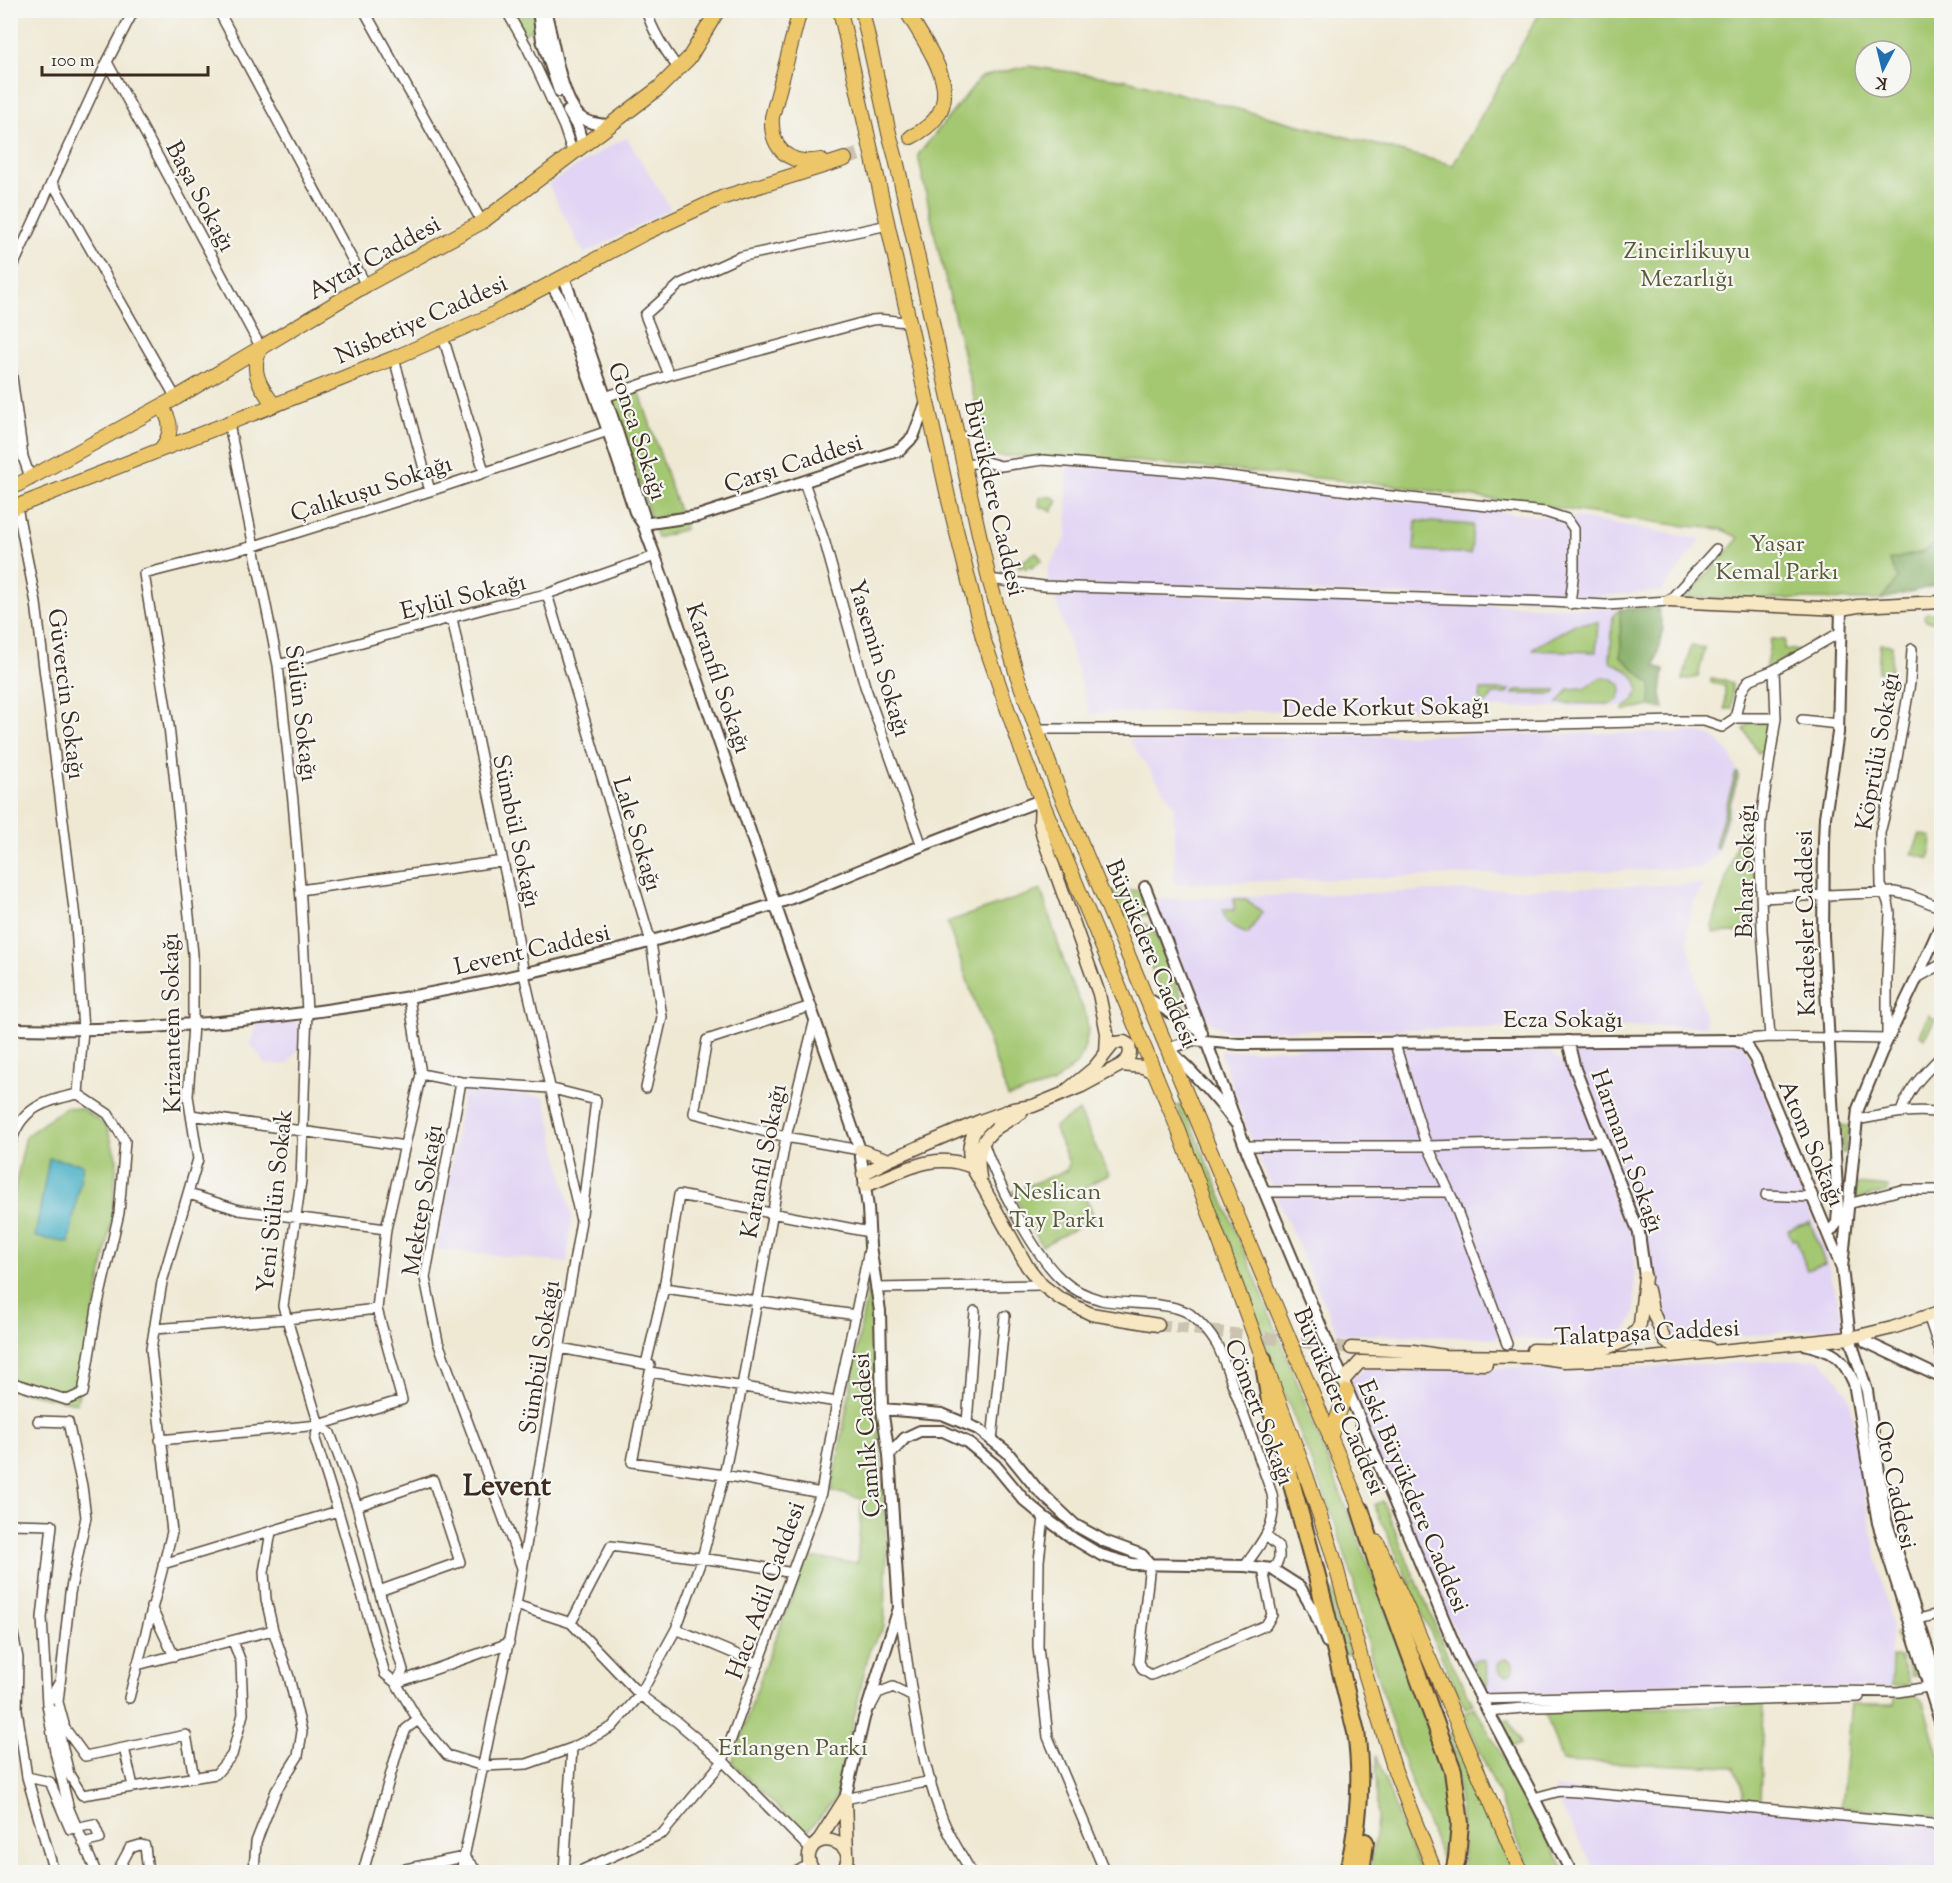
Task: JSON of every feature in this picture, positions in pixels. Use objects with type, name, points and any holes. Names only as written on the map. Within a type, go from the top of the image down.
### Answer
[{"type":"highway","points":[[1263,1359],[1271,1408],[1316,1572],[1356,1732],[1360,1758],[1360,1802],[1355,1842],[1348,1872]]},
{"type":"highway","points":[[1360,1509],[1382,1578],[1453,1771],[1460,1823],[1454,1871]]},
{"type":"highway","points":[[1360,1758],[1366,1776],[1367,1791],[1367,1818],[1361,1872]]},
{"type":"main road","name":"Aytar Caddesi","points":[[10,489],[31,480],[161,407],[366,285],[482,222],[648,98],[689,58],[718,10]]},
{"type":"main road","name":"Nisbetiye Caddesi","points":[[14,508],[443,337],[490,316],[643,234],[721,198],[845,159],[800,161],[781,151],[774,141],[771,131],[772,117],[800,10]]},
{"type":"main road","name":"Büyükdere Caddesi","points":[[840,10],[959,544],[981,629],[1014,732],[1156,1074],[1316,1503],[1395,1771],[1435,1872]]},
{"type":"main road","name":"Büyükdere Caddesi","points":[[862,10],[989,579],[1006,641],[1035,729],[1360,1509],[1416,1628],[1518,1867]]},
{"type":"main road","points":[[906,10],[936,65],[944,86],[942,110],[924,131],[911,138]]},
{"type":"main road","points":[[261,348],[255,358],[256,376],[274,405]]},
{"type":"main road","points":[[161,407],[167,416],[170,428],[168,440],[161,449]]},
{"type":"main road","points":[[1669,601],[1841,609],[1858,606],[1941,602]]},
{"type":"main road","points":[[1041,800],[1040,823],[1043,837],[1099,994],[1107,1033],[1107,1053]]},
{"type":"main road","points":[[984,1186],[978,1165],[983,1142],[988,1133],[1033,1106],[1082,1086],[1121,1065],[1128,1059],[1129,1045],[1124,1042],[1114,1044],[1080,1082],[1066,1091]]},
{"type":"main road","points":[[1121,1065],[1143,1067],[1156,1074],[1168,1049]]},
{"type":"main road","points":[[864,1180],[889,1160],[1013,1109],[1033,1106]]},
{"type":"main road","points":[[991,1118],[982,1123],[971,1139],[969,1160],[1027,1266],[1042,1285],[1059,1298],[1090,1314],[1158,1325]]},
{"type":"main road","points":[[860,1150],[889,1160]]},
{"type":"main road","points":[[864,1180],[937,1159],[952,1160],[972,1167]]},
{"type":"main road","points":[[1645,1277],[1652,1310],[1665,1341],[1677,1347],[1694,1345],[1718,1351]]},
{"type":"main road","points":[[1413,1351],[1442,1348],[1509,1351],[1608,1348],[1628,1339],[1639,1328],[1642,1318],[1645,1277]]},
{"type":"main road","name":"Talatpaşa Caddesi","points":[[1351,1348],[1413,1351],[1444,1356],[1536,1357],[1565,1360],[1652,1358],[1850,1338],[1893,1328],[1941,1311]]},
{"type":"main road","points":[[1330,1438],[1345,1386],[1360,1362],[1539,1364],[1565,1360]]},
{"type":"main road","points":[[845,1799],[847,1865]]},
{"type":"main road","name":"Çamlık Caddesi","points":[[814,1847],[845,1799]]},
{"type":"main road","points":[[813,1868],[814,1847],[829,1840],[835,1841],[844,1849],[847,1865]]},
{"type":"street","points":[[10,273],[107,62],[134,10]]},
{"type":"street","points":[[218,10],[366,285]]},
{"type":"street","points":[[364,10],[482,222]]},
{"type":"street","points":[[506,10],[527,47],[564,127],[578,150]]},
{"type":"street","points":[[538,10],[542,40],[558,90],[578,128],[578,150]]},
{"type":"street","points":[[545,10],[558,69],[575,111],[586,121],[611,125]]},
{"type":"street","points":[[646,10],[650,24],[661,45],[679,69]]},
{"type":"street","points":[[527,47],[542,40]]},
{"type":"street","name":"Başa Sokağı","points":[[107,62],[261,348]]},
{"type":"street","points":[[52,182],[176,398]]},
{"type":"street","points":[[669,375],[645,315],[680,284],[739,256],[888,225]]},
{"type":"street","name":"Gonca Sokağı","points":[[564,277],[605,397],[612,429]]},
{"type":"street","name":"Gonca Sokağı","points":[[551,283],[562,303],[612,429],[644,516],[643,524],[655,556]]},
{"type":"street","points":[[605,397],[669,375],[872,320],[890,319],[899,323],[910,321]]},
{"type":"street","points":[[443,337],[484,471]]},
{"type":"street","points":[[394,358],[430,491]]},
{"type":"street","points":[[10,362],[23,457],[31,480]]},
{"type":"street","name":"Çarşı Caddesi","points":[[643,524],[698,516],[900,450],[913,437],[927,401]]},
{"type":"street","name":"Sülün Sokağı","points":[[229,424],[278,665],[293,801],[307,1012]]},
{"type":"street","name":"Çalıkuşu Sokağı","points":[[144,574],[254,546],[430,491],[612,429]]},
{"type":"street","points":[[963,464],[986,462],[1001,466],[1043,460],[1145,468],[1545,512],[1567,519],[1574,529],[1574,570],[1570,604]]},
{"type":"street","name":"Yasemin Sokağı","points":[[804,482],[825,543],[865,686],[922,846]]},
{"type":"street","name":"Güvercin Sokağı","points":[[14,508],[36,603],[76,926],[82,1030],[78,1094]]},
{"type":"street","points":[[989,579],[1043,586],[1606,605],[1669,601],[1716,549]]},
{"type":"street","name":"Eylül Sokağı","points":[[278,665],[498,605],[547,594],[655,556]]},
{"type":"street","name":"Karanfil Sokağı","points":[[319,1425],[315,1439],[386,1674],[396,1683],[418,1720],[447,1755],[483,1766],[527,1764],[572,1749],[612,1727],[640,1695],[676,1629],[702,1558],[742,1386],[786,1137],[815,1017],[655,556]]},
{"type":"street","name":"Krizantem Sokağı","points":[[129,1698],[172,1532],[151,1349],[162,1282],[198,1159],[188,1096],[193,1025],[193,954],[170,731],[144,574]]},
{"type":"street","name":"Lale Sokağı","points":[[547,594],[651,942],[662,1017],[646,1088]]},
{"type":"street","name":"Kardeşler Caddesi","points":[[1827,1234],[1837,1223],[1838,1209],[1823,934],[1824,816],[1838,724],[1841,609]]},
{"type":"street","name":"Sümbül Sokağı","points":[[452,618],[503,861],[524,974],[581,1221]]},
{"type":"street","points":[[1734,718],[1741,692],[1749,680],[1774,670],[1841,632]]},
{"type":"street","name":"Köprülü Sokağı","points":[[1887,1039],[1890,913],[1881,885],[1880,833],[1893,781],[1910,683],[1912,649]]},
{"type":"street","name":"Bahar Sokağı","points":[[1770,1037],[1761,898],[1761,819],[1776,718],[1774,670]]},
{"type":"street","name":"Dede Korkut Sokağı","points":[[1035,729],[1364,729],[1704,721],[1722,727],[1734,718],[1776,718]]},
{"type":"street","points":[[1802,720],[1838,724]]},
{"type":"street","name":"Levent Caddesi","points":[[10,1029],[82,1030],[193,1025],[275,1017],[409,998],[524,974],[651,942],[775,904],[1041,800]]},
{"type":"street","points":[[300,890],[503,861]]},
{"type":"street","name":"Eski Büyükdere Caddesi","points":[[1145,887],[1245,1146],[1456,1649],[1571,1872]]},
{"type":"street","points":[[1761,898],[1894,892],[1909,895],[1941,908]]},
{"type":"street","points":[[1842,1268],[1858,1110],[1887,1039],[1941,922]]},
{"type":"street","points":[[1917,978],[1941,964]]},
{"type":"street","points":[[160,1440],[319,1425],[402,1400],[377,1309],[386,1229],[421,1074],[409,998]]},
{"type":"street","points":[[1147,998],[1204,1037]]},
{"type":"street","points":[[811,1006],[707,1040],[694,1113],[786,1137],[860,1150]]},
{"type":"street","name":"Yeni Sülün Sokak","points":[[307,1012],[301,1181],[283,1306],[319,1425]]},
{"type":"street","name":"Çamlık Caddesi","points":[[815,1017],[860,1150],[870,1246],[880,1311],[882,1408],[889,1455],[899,1608],[864,1718],[845,1799]]},
{"type":"street","points":[[1204,1037],[1168,1049],[1197,1077],[1238,1126]]},
{"type":"street","name":"Ecza Sokağı","points":[[1204,1037],[1239,1044],[1736,1040],[1770,1037],[1887,1039]]},
{"type":"street","name":"Atom Sokağı","points":[[1736,1040],[1746,1045],[1755,1059],[1842,1268]]},
{"type":"street","points":[[1394,1041],[1428,1146],[1449,1192],[1507,1344]]},
{"type":"street","name":"Harman 1 Sokağı","points":[[1568,1041],[1575,1069],[1639,1233],[1645,1277]]},
{"type":"street","points":[[1901,1112],[1905,1099],[1914,1084],[1941,1055]]},
{"type":"street","points":[[421,1074],[461,1082],[549,1088]]},
{"type":"street","name":"Mektep Sokağı","points":[[461,1082],[424,1278],[438,1342],[522,1570]]},
{"type":"street","name":"Sümbül Sokağı","points":[[461,1872],[516,1605],[581,1221],[596,1100],[549,1088]]},
{"type":"street","points":[[10,1148],[14,1132],[31,1110],[50,1099],[78,1094],[108,1114],[125,1141],[119,1213],[97,1308],[83,1393],[67,1400],[10,1382]]},
{"type":"street","points":[[1857,1120],[1901,1112],[1941,1113]]},
{"type":"street","points":[[191,1115],[405,1146]]},
{"type":"street","name":"Cömert Sokağı","points":[[983,1142],[1001,1186],[1029,1236],[1049,1267],[1062,1280],[1080,1293],[1101,1300],[1172,1308],[1187,1312],[1217,1345],[1272,1494],[1274,1518],[1266,1536],[1245,1566]]},
{"type":"street","points":[[1245,1146],[1428,1146],[1604,1142]]},
{"type":"street","points":[[1848,1204],[1901,1190],[1941,1190]]},
{"type":"street","points":[[1265,1192],[1449,1192]]},
{"type":"street","points":[[189,1194],[239,1210],[386,1229]]},
{"type":"street","points":[[821,1493],[723,1475],[632,1462],[679,1195],[869,1232]]},
{"type":"street","points":[[1766,1195],[1811,1197]]},
{"type":"street","name":"Hacı Adil Caddesi","points":[[578,1872],[663,1833],[723,1761],[821,1493],[837,1402],[870,1246]]},
{"type":"street","name":"Oto Caddesi","points":[[1842,1268],[1850,1338],[1867,1391],[1886,1520],[1918,1619],[1937,1665],[1941,1694]]},
{"type":"street","points":[[876,1288],[1042,1285]]},
{"type":"street","points":[[664,1287],[855,1315]]},
{"type":"street","points":[[154,1329],[286,1319],[377,1309]]},
{"type":"street","points":[[955,1437],[967,1424],[975,1311]]},
{"type":"street","points":[[992,1440],[1005,1316]]},
{"type":"street","points":[[1928,1316],[1941,1357]]},
{"type":"street","points":[[1863,1334],[1866,1342],[1941,1378]]},
{"type":"street","name":"Oto Caddesi","points":[[1804,1344],[1825,1349],[1838,1356],[1847,1367],[1854,1383],[1878,1523],[1941,1728]]},
{"type":"street","points":[[560,1348],[648,1368],[837,1402]]},
{"type":"street","points":[[882,1408],[942,1414],[978,1429],[1007,1452],[1036,1489],[1075,1525],[1104,1541],[1142,1555],[1150,1564],[1139,1662],[1143,1670],[1151,1675],[1266,1625],[1272,1615],[1268,1569]]},
{"type":"street","points":[[38,1421],[68,1422],[82,1486],[86,1517],[70,1593],[58,1702],[65,1729]]},
{"type":"street","points":[[319,1425],[330,1433],[357,1506],[403,1670],[396,1683]]},
{"type":"street","points":[[889,1455],[905,1438],[920,1431],[943,1431],[967,1442],[995,1465],[1024,1500],[1044,1517],[1101,1555],[1132,1564],[1245,1566],[1268,1569],[1300,1587],[1315,1613],[1356,1732]]},
{"type":"street","points":[[357,1506],[433,1480],[460,1562],[379,1591]]},
{"type":"street","points":[[1049,1501],[1044,1517],[1039,1561],[1038,1647],[1048,1737],[1105,1872]]},
{"type":"street","points":[[163,1564],[338,1511]]},
{"type":"street","points":[[10,1524],[52,1525],[42,1618],[47,1704],[55,1752],[69,1809],[96,1872]]},
{"type":"street","points":[[254,1872],[256,1842],[276,1791],[298,1756],[302,1732],[289,1677],[273,1630],[266,1599],[264,1572],[271,1532]]},
{"type":"street","points":[[1266,1536],[1278,1546],[1280,1555],[1278,1563],[1268,1569]]},
{"type":"street","points":[[571,1623],[611,1546],[792,1573]]},
{"type":"street","points":[[516,1605],[571,1623],[640,1695],[677,1722],[723,1761],[814,1847]]},
{"type":"street","points":[[152,1606],[174,1656]]},
{"type":"street","points":[[899,1608],[911,1696],[931,1781],[943,1821],[971,1872]]},
{"type":"street","points":[[1918,1619],[1941,1613]]},
{"type":"street","points":[[10,1620],[18,1658],[17,1710],[27,1777],[54,1872]]},
{"type":"street","points":[[676,1629],[759,1664]]},
{"type":"street","points":[[137,1665],[273,1630]]},
{"type":"street","points":[[56,1717],[69,1774],[82,1795],[216,1774],[231,1755],[243,1714],[241,1662],[232,1641]]},
{"type":"street","points":[[396,1683],[508,1643]]},
{"type":"street","points":[[47,1704],[62,1678]]},
{"type":"street","points":[[864,1718],[878,1693],[893,1687],[911,1696]]},
{"type":"street","points":[[1480,1699],[1817,1691],[1898,1692],[1928,1687]]},
{"type":"street","points":[[1487,1711],[1537,1707],[1891,1697]]},
{"type":"street","points":[[47,1704],[85,1756],[186,1735],[194,1777]]},
{"type":"street","points":[[363,1872],[397,1752],[406,1729],[418,1720]]},
{"type":"street","points":[[124,1748],[134,1786]]},
{"type":"street","points":[[564,1872],[572,1749]]},
{"type":"street","points":[[27,1777],[50,1782],[70,1829],[94,1824],[100,1839],[83,1843]]},
{"type":"street","points":[[845,1799],[931,1781]]},
{"type":"street","points":[[1534,1798],[1560,1791],[1578,1792],[1941,1825]]},
{"type":"street","points":[[117,1872],[130,1848],[140,1845],[145,1846],[148,1872]]},
{"type":"street","points":[[390,1872],[464,1857],[478,1872]]},
{"type":"street","points":[[1518,1867],[1529,1872]]},
{"type":"street","points":[[796,1872],[813,1868]]},
{"type":"shaded area","points":[[627,138],[671,209],[584,254],[548,184]]},
{"type":"shaded area","points":[[1067,464],[1538,516],[1577,518],[1701,539],[1662,591],[1558,600],[1048,583],[1048,568],[1067,536]]},
{"type":"shaded area","points":[[1053,590],[1620,609],[1621,657],[1652,685],[1650,706],[1090,713]]},
{"type":"shaded area","points":[[1695,732],[1713,737],[1729,752],[1740,776],[1718,852],[1701,868],[1174,884],[1174,806],[1128,738]]},
{"type":"shaded area","points":[[1703,884],[1694,903],[1688,925],[1688,942],[1707,1026],[1227,1031],[1212,1024],[1201,1015],[1152,899]]},
{"type":"shaded area","points":[[294,1019],[306,1037],[288,1064],[266,1065],[250,1044],[258,1022]]},
{"type":"shaded area","points":[[1743,1042],[1771,1108],[1824,1249],[1845,1327],[1676,1341],[1634,1234],[1635,1311],[1629,1327],[1609,1341],[1338,1334],[1254,1148],[1220,1051],[1539,1043],[1566,1066],[1581,1046]]},
{"type":"shaded area","points":[[464,1089],[545,1097],[572,1215],[567,1263],[437,1249]]},
{"type":"shaded area","points":[[1821,1359],[1848,1393],[1861,1479],[1891,1623],[1890,1687],[1481,1694],[1452,1623],[1381,1482],[1346,1396],[1353,1377],[1367,1368],[1643,1367]]},
{"type":"shaded area","points":[[1554,1788],[1941,1819],[1941,1872],[1647,1872],[1594,1868],[1555,1796]]},
{"type":"green space","points":[[512,11],[533,11],[537,28],[523,34]]},
{"type":"green space","name":"Zincirlikuyu Mezarlığı","points":[[1541,11],[1941,11],[1941,539],[1923,552],[1889,560],[1899,579],[1880,600],[1686,598],[1739,538],[1721,529],[1676,525],[1383,484],[1087,457],[988,456],[918,155],[981,77],[1028,66],[1127,80],[1453,165]]},
{"type":"green space","points":[[639,391],[685,529],[657,538],[613,401]]},
{"type":"green space","points":[[1040,497],[1053,497],[1058,501],[1052,511],[1039,506]]},
{"type":"green space","points":[[1416,521],[1473,525],[1471,554],[1414,550]]},
{"type":"green space","points":[[1941,539],[1941,584],[1880,600],[1898,579],[1889,560],[1923,552]]},
{"type":"green space","points":[[1036,552],[1042,560],[1031,568],[1030,566],[1026,569],[1024,566],[1020,568],[1018,565]]},
{"type":"green space","points":[[1658,608],[1663,629],[1655,666],[1664,670],[1661,693],[1664,709],[1650,706],[1651,684],[1621,657],[1620,609]]},
{"type":"green space","points":[[1620,609],[1621,657],[1652,685],[1650,706],[1625,711],[1623,709],[1632,702],[1639,690],[1629,672],[1611,663],[1610,660],[1613,616]]},
{"type":"green space","points":[[1926,613],[1941,613],[1941,623],[1926,621],[1924,617]]},
{"type":"green space","points":[[1598,622],[1596,652],[1533,650],[1575,624]]},
{"type":"green space","points":[[1771,639],[1785,640],[1784,649],[1802,651],[1765,670]]},
{"type":"green space","points":[[1880,644],[1892,645],[1891,673],[1878,672]]},
{"type":"green space","points":[[1691,646],[1705,648],[1698,677],[1683,680]]},
{"type":"green space","points":[[1601,677],[1611,678],[1621,685],[1621,692],[1616,701],[1611,704],[1558,703],[1569,689],[1585,688]]},
{"type":"green space","points":[[1711,679],[1725,680],[1732,684],[1732,709],[1725,709],[1725,686],[1711,683]]},
{"type":"green space","points":[[1481,690],[1510,690],[1507,694],[1493,694],[1487,703],[1484,703],[1480,700]]},
{"type":"green space","points":[[1516,690],[1557,690],[1554,694],[1513,694]]},
{"type":"green space","points":[[1750,722],[1771,723],[1765,751],[1758,753],[1744,729]]},
{"type":"green space","points":[[1736,773],[1738,777],[1717,848],[1715,847],[1716,841]]},
{"type":"green space","points":[[1754,824],[1755,931],[1713,933],[1712,926],[1742,825]]},
{"type":"green space","points":[[1920,834],[1932,837],[1930,859],[1912,854]]},
{"type":"green space","points":[[1041,890],[1069,978],[1086,1015],[1088,1032],[1078,1063],[1052,1084],[1008,1097],[947,922]]},
{"type":"green space","points":[[1141,890],[1151,914],[1136,917],[1125,926],[1110,891]]},
{"type":"green space","points":[[1234,899],[1246,899],[1262,912],[1248,934],[1231,926],[1224,915],[1223,910],[1234,910]]},
{"type":"green space","points":[[1145,924],[1154,930],[1185,1004],[1178,1009],[1164,998],[1138,936],[1141,927]]},
{"type":"green space","points":[[1929,1015],[1935,1020],[1924,1038],[1919,1034]]},
{"type":"green space","points":[[1182,1104],[1290,1363],[1420,1703],[1434,1747],[1444,1793],[1446,1839],[1443,1862],[1406,1768],[1368,1646],[1353,1579],[1334,1520],[1177,1106]]},
{"type":"green space","points":[[66,1107],[83,1109],[107,1127],[117,1160],[111,1225],[77,1403],[11,1390],[11,1205],[26,1136]]},
{"type":"green space","name":"Neslican Tay Parkı","points":[[1079,1111],[1109,1175],[1092,1183],[1086,1191],[1087,1202],[1095,1218],[1042,1246],[1012,1192],[1067,1170],[1069,1163],[1054,1127]]},
{"type":"green space","points":[[1839,1126],[1852,1126],[1847,1136],[1846,1152],[1842,1153],[1842,1136]]},
{"type":"green space","points":[[1856,1184],[1888,1187],[1888,1191],[1855,1200]]},
{"type":"green space","points":[[1810,1222],[1825,1264],[1807,1270],[1796,1239],[1792,1240],[1788,1230]]},
{"type":"green space","name":"Erlangen Parkı","points":[[869,1281],[887,1554],[884,1627],[869,1651],[836,1798],[805,1834],[732,1763],[766,1662],[808,1557],[857,1563],[862,1499],[832,1491]]},
{"type":"green space","points":[[1383,1501],[1414,1577],[1408,1580],[1374,1505]]},
{"type":"green space","points":[[1416,1579],[1446,1652],[1473,1704],[1465,1708],[1408,1583]]},
{"type":"green space","points":[[1333,1591],[1350,1654],[1343,1655],[1327,1592]]},
{"type":"green space","points":[[1906,1633],[1916,1676],[1911,1676],[1902,1648],[1894,1634]]},
{"type":"green space","points":[[1892,1658],[1901,1658],[1909,1686],[1891,1686]]},
{"type":"green space","points":[[1506,1659],[1512,1661],[1514,1667],[1512,1673],[1506,1675],[1500,1673],[1498,1667],[1500,1661]]},
{"type":"green space","points":[[1484,1660],[1487,1685],[1481,1683],[1472,1666],[1473,1661]]},
{"type":"green space","points":[[1896,1695],[1914,1695],[1923,1702],[1941,1764],[1941,1817],[1841,1807],[1851,1704],[1894,1704]]},
{"type":"green space","points":[[1763,1704],[1760,1802],[1746,1801],[1735,1767],[1562,1761],[1545,1712]]},
{"type":"green space","points":[[1475,1707],[1564,1872],[1540,1872],[1528,1866],[1464,1713]]},
{"type":"green space","points":[[1508,1719],[1520,1744],[1512,1748],[1497,1724]]},
{"type":"green space","points":[[1454,1732],[1513,1872],[1463,1872],[1456,1757],[1449,1734]]},
{"type":"green space","points":[[1376,1755],[1407,1841],[1421,1872],[1370,1872],[1377,1821]]},
{"type":"water","points":[[49,1158],[83,1164],[69,1243],[35,1237]]},
{"type":"tunnel","points":[[845,159],[911,137]]},
{"type":"tunnel","points":[[1158,1325],[1351,1348]]},
{"type":"district","name":"Levent","points":[[507,1485]]},
{"type":"park label","name":"Yaşar Kemal Parkı","points":[[1777,557]]}]
